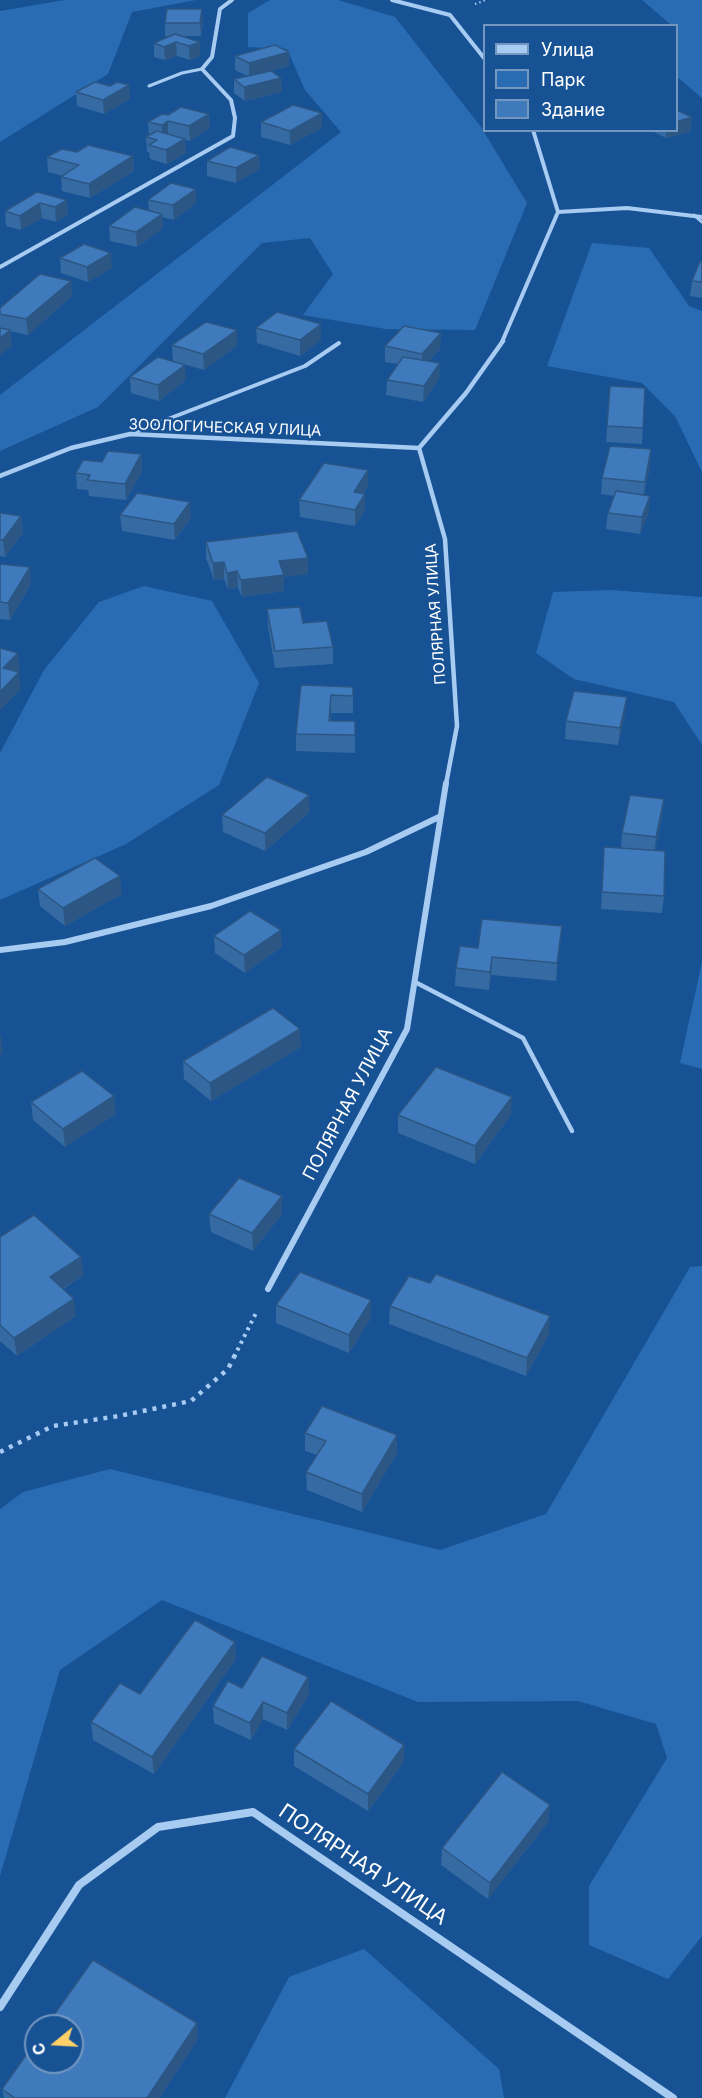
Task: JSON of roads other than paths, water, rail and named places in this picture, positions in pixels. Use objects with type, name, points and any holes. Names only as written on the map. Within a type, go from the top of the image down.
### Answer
[{"type":"street","points":[[0,267],[233,136],[235,118],[231,100],[202,69],[212,57],[220,9],[232,0]]},
{"type":"street","points":[[392,0],[450,15],[483,57]]},
{"type":"street","points":[[419,448],[466,393],[504,339],[558,212],[534,132]]},
{"type":"street","points":[[558,212],[627,208],[702,217]]},
{"type":"street","name":"ЗООЛОГИЧЕСКАЯ УЛИЦА","points":[[0,476],[71,448],[130,434],[419,448]]},
{"type":"street","name":"ПОЛЯРНАЯ УЛИЦА","points":[[268,1289],[407,1029],[439,817],[457,726],[445,539],[419,448]]},
{"type":"street","points":[[0,950],[65,942],[211,906],[366,852],[439,817]]},
{"type":"street","name":"ПОЛЯРНАЯ УЛИЦА","points":[[0,2007],[79,1885],[159,1827],[253,1812],[673,2098]]},
{"type":"lane","points":[[149,86],[182,73],[202,69]]},
{"type":"lane","points":[[694,215],[702,222]]},
{"type":"lane","points":[[130,434],[305,366],[339,343]]},
{"type":"lane","points":[[415,982],[523,1038],[572,1131]]}]
